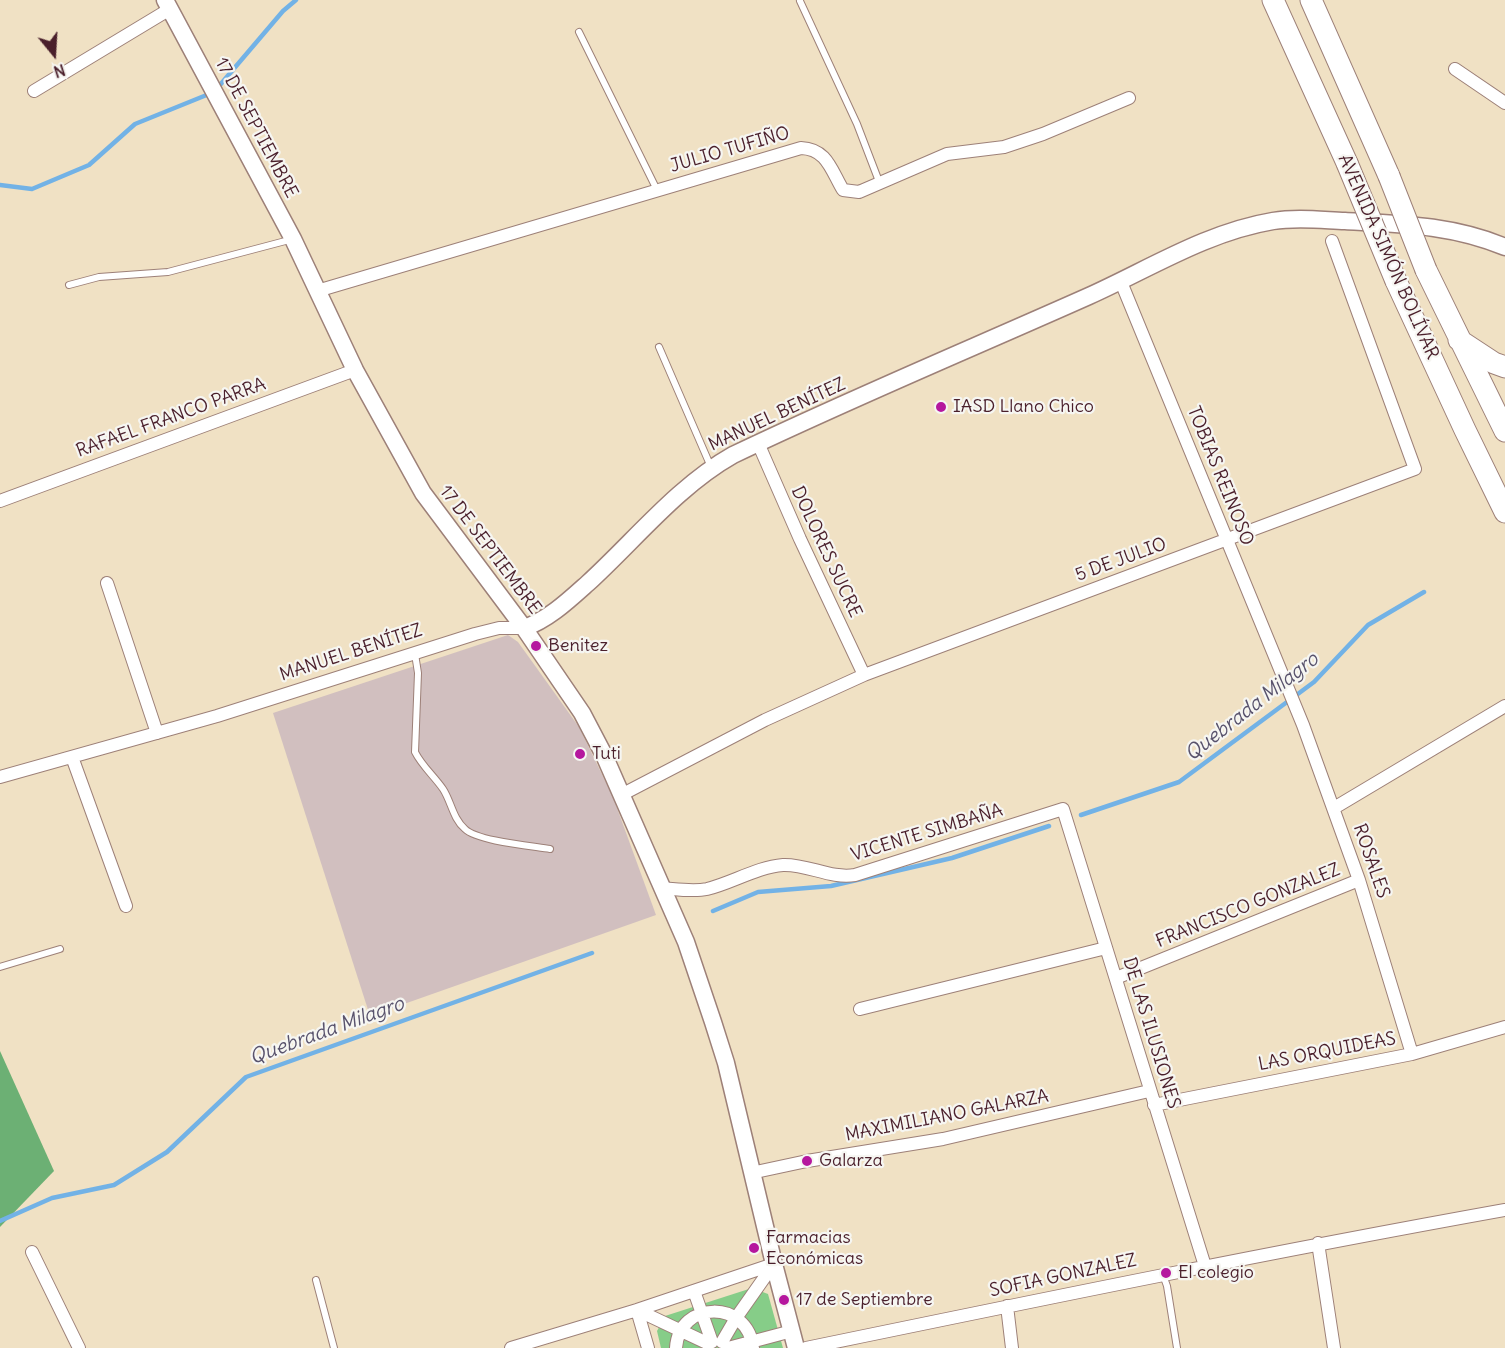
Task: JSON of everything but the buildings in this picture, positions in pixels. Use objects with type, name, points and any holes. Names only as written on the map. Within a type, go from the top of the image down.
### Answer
[{"type":"highway","name":"AVENIDA SIMÓN BOLÍVAR","points":[[1273,0],[1347,163],[1396,281],[1505,512]]},
{"type":"highway","name":"AVENIDA SIMÓN BOLÍVAR","points":[[1311,0],[1389,176],[1426,270],[1505,431]]},
{"type":"highway","points":[[1458,339],[1494,363],[1505,367]]},
{"type":"street","name":"17 DE SEPTIEMBRE","points":[[167,5],[293,238],[355,370],[423,493],[524,628],[582,714],[623,794],[661,888],[686,942],[726,1063],[796,1348]]},
{"type":"street","points":[[34,91],[167,5]]},
{"type":"street","points":[[1455,69],[1505,103]]},
{"type":"street","name":"JULIO TUFIÑO","points":[[317,291],[801,148],[814,148],[822,154],[843,190],[859,192],[947,154],[1004,147],[1043,134],[1129,98]]},
{"type":"street","name":"MANUEL BENÍTEZ","points":[[0,777],[217,716],[490,630],[524,628],[538,622],[581,589],[620,554],[692,482],[711,467],[758,443],[1121,282],[1187,249],[1219,236],[1274,221],[1299,219],[1427,226],[1485,238],[1505,247]]},
{"type":"street","name":"5 DE JULIO","points":[[623,794],[765,720],[864,675],[1415,468],[1332,240]]},
{"type":"street","name":"TOBIAS REINOSO","points":[[1121,282],[1287,683]]},
{"type":"street","name":"RAFAEL FRANCO PARRA","points":[[0,501],[355,370]]},
{"type":"street","name":"DOLORES SUCRE","points":[[758,443],[864,675]]},
{"type":"street","points":[[107,583],[157,733]]},
{"type":"street","name":"ROSALES","points":[[1287,683],[1359,880],[1413,1054]]},
{"type":"street","points":[[1334,808],[1505,706]]},
{"type":"street","points":[[72,757],[126,906]]},
{"type":"street","name":"VICENTE SIMBAÑA","points":[[661,888],[708,888],[768,868],[786,865],[800,866],[836,876],[855,875],[1063,809]]},
{"type":"street","name":"DE LAS ILUSIONES","points":[[1063,809],[1205,1266]]},
{"type":"street","name":"FRANCISCO GONZALEZ","points":[[1116,978],[1359,880]]},
{"type":"street","points":[[860,1009],[1106,948]]},
{"type":"street","name":"LAS ORQUIDEAS","points":[[1154,1105],[1413,1054],[1505,1027]]},
{"type":"street","name":"MAXIMILIANO GALARZA","points":[[752,1173],[807,1161],[943,1139],[1149,1091]]},
{"type":"street","name":"SOFIA GONZALEZ","points":[[806,1348],[1318,1243],[1505,1210]]},
{"type":"street","points":[[1318,1243],[1334,1348]]},
{"type":"street","points":[[32,1252],[79,1348]]},
{"type":"street","points":[[511,1348],[637,1310],[774,1264]]},
{"type":"street","points":[[717,1345],[774,1264]]},
{"type":"street","points":[[694,1291],[717,1345]]},
{"type":"street","points":[[1007,1306],[1012,1348]]},
{"type":"street","points":[[637,1310],[717,1345],[752,1345],[792,1330]]},
{"type":"street","points":[[637,1310],[648,1348]]},
{"type":"street","points":[[676,1348],[681,1330],[687,1323],[702,1313],[720,1311],[736,1318],[747,1328],[752,1345]]},
{"type":"lane","points":[[800,1],[857,124],[880,184]]},
{"type":"lane","points":[[579,32],[657,190]]},
{"type":"lane","points":[[69,285],[99,277],[168,272],[293,238]]},
{"type":"lane","points":[[659,347],[711,467]]},
{"type":"lane","points":[[415,653],[418,673],[415,752],[445,790],[449,803],[464,829],[476,836],[550,849]]},
{"type":"lane","points":[[0,967],[60,949]]},
{"type":"lane","points":[[1162,1274],[1167,1286],[1177,1348]]},
{"type":"lane","points":[[316,1280],[334,1348]]},
{"type":"shaded area","points":[[508,635],[518,642],[579,727],[613,797],[656,915],[370,1016],[273,713]]},
{"type":"green space","points":[[0,1051],[54,1171],[0,1227]]},
{"type":"green space","points":[[752,1288],[768,1294],[783,1348],[661,1348],[657,1331],[665,1316]]},
{"type":"waterway","points":[[0,185],[32,189],[89,165],[135,124],[214,92],[283,11],[296,0]]},
{"type":"waterway","name":"Quebrada Milagro","points":[[1081,815],[1179,782],[1314,682],[1368,625],[1424,592]]},
{"type":"waterway","name":"Quebrada Milagro","points":[[713,911],[758,892],[831,886],[952,858],[1049,826]]},
{"type":"waterway","name":"Quebrada Milagro","points":[[0,1221],[52,1198],[114,1185],[167,1152],[246,1077],[592,953]]},
{"type":"place","name":"IASD Llano Chico","points":[[941,407]]},
{"type":"place","name":"Benitez","points":[[536,646]]},
{"type":"place","name":"Tuti","points":[[580,754]]},
{"type":"place","name":"Galarza","points":[[807,1161]]},
{"type":"place","name":"Farmacias Económicas","points":[[754,1248]]},
{"type":"place","name":"El colegio","points":[[1166,1273]]},
{"type":"place","name":"17 de Septiembre","points":[[784,1300]]}]
